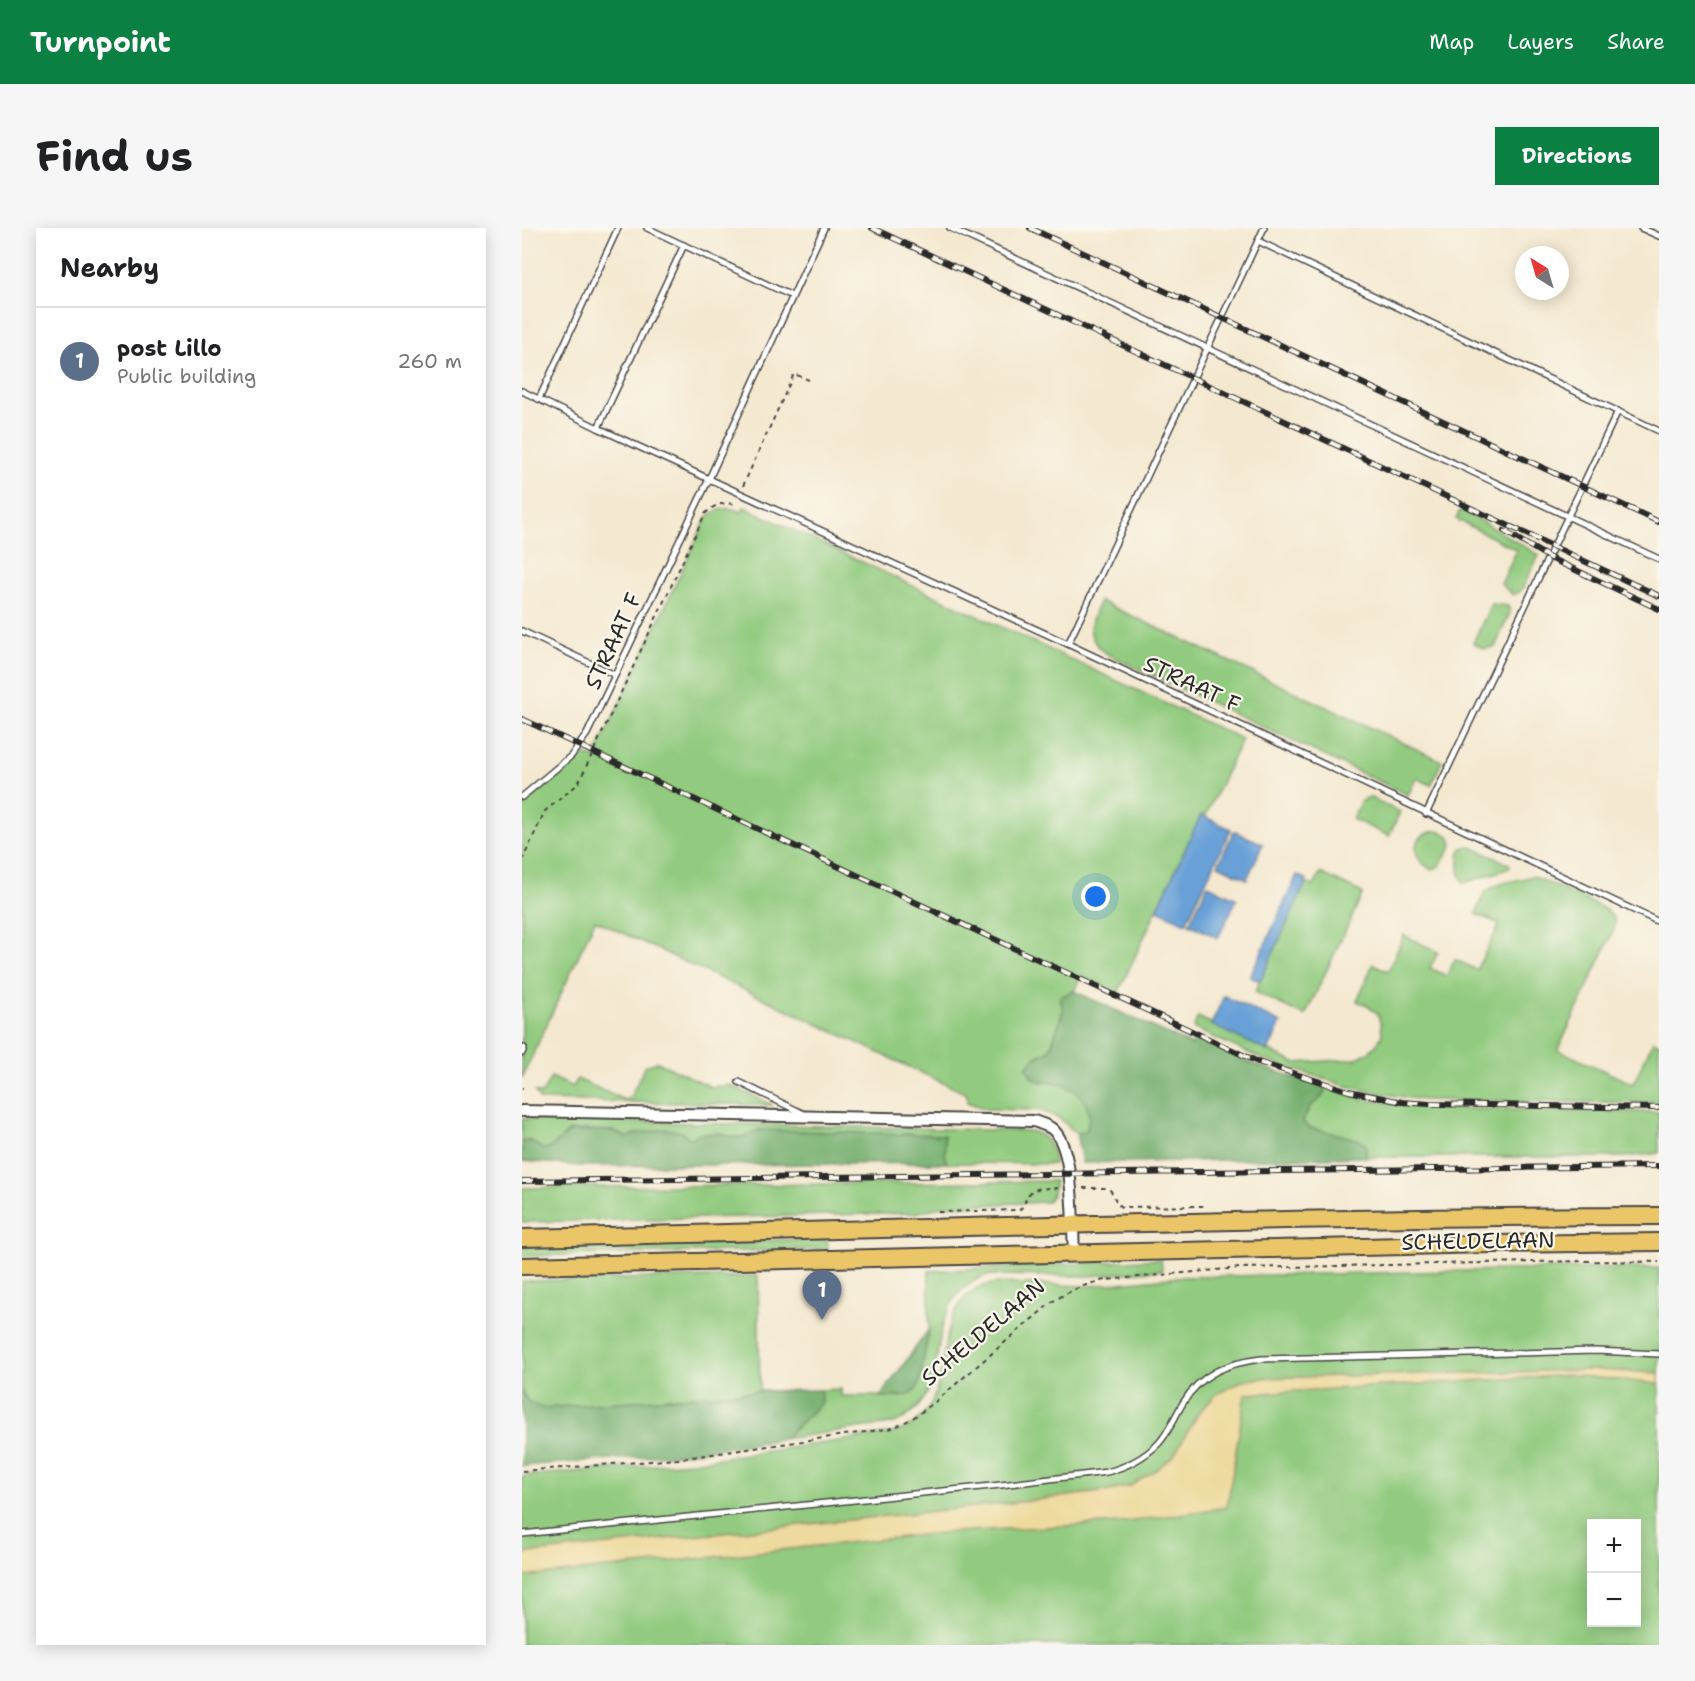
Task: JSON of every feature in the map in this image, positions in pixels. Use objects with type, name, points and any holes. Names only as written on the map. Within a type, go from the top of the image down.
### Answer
[{"type":"main road","name":"SCHELDELAAN","points":[[522,1238],[1072,1225],[1659,1216]]},
{"type":"main road","name":"SCHELDELAAN","points":[[522,1266],[1659,1242]]},
{"type":"street","points":[[522,1111],[1034,1121],[1052,1128],[1062,1142],[1068,1158],[1074,1253]]},
{"type":"lane","points":[[539,399],[618,228]]},
{"type":"lane","points":[[647,228],[792,296]]},
{"type":"lane","points":[[708,479],[824,228]]},
{"type":"lane","points":[[950,228],[1659,559]]},
{"type":"lane","points":[[1068,644],[1264,228]]},
{"type":"lane","points":[[1641,228],[1659,236]]},
{"type":"lane","points":[[1258,241],[1659,431]]},
{"type":"lane","points":[[598,428],[684,245]]},
{"type":"lane","name":"STRAAT F","points":[[522,391],[1068,644],[1659,922]]},
{"type":"lane","points":[[1426,814],[1618,411]]},
{"type":"lane","name":"STRAAT F","points":[[522,797],[577,750],[587,734],[708,479]]},
{"type":"lane","points":[[522,631],[615,675]]},
{"type":"lane","points":[[739,1082],[809,1117]]},
{"type":"lane","points":[[522,1534],[1107,1472],[1123,1468],[1160,1442],[1185,1400],[1204,1379],[1217,1370],[1237,1362],[1261,1359],[1596,1351],[1659,1354]]},
{"type":"path","points":[[522,861],[545,811],[578,784],[705,514],[720,504],[735,504],[795,374],[809,380]]},
{"type":"path","name":"SCHELDELAAN","points":[[522,1471],[678,1459],[893,1428],[913,1418],[935,1402],[1052,1302],[1086,1284],[1105,1280],[1239,1268],[1583,1261],[1659,1262]]},
{"type":"green space","points":[[744,507],[1242,739],[1205,817],[1201,815],[1118,993],[1081,975],[1074,991],[1061,997],[1063,1011],[1050,1050],[1035,1058],[1031,1077],[1043,1082],[1064,1084],[1084,1099],[1089,1114],[1086,1132],[1076,1133],[1059,1118],[1040,1110],[986,1109],[967,1102],[967,1094],[595,920],[522,1078],[522,806],[584,754],[594,758],[707,517],[724,509],[741,512]]},
{"type":"green space","points":[[1461,509],[1539,555],[1521,591],[1513,595],[1501,584],[1517,550],[1456,519]]},
{"type":"green space","points":[[1100,601],[1442,761],[1431,785],[1416,778],[1408,795],[1109,655],[1095,643],[1091,631],[1093,617]]},
{"type":"green space","points":[[1491,604],[1508,606],[1510,612],[1495,647],[1484,649],[1473,643]]},
{"type":"green space","points":[[1367,798],[1400,812],[1389,836],[1352,819],[1360,802]]},
{"type":"green space","points":[[1435,831],[1447,835],[1452,845],[1440,866],[1432,869],[1420,860],[1416,848],[1421,837]]},
{"type":"green space","points":[[1469,846],[1509,864],[1510,868],[1464,883],[1459,871],[1459,857],[1462,848]]},
{"type":"green space","points":[[1320,873],[1363,893],[1305,1016],[1255,992],[1306,883],[1314,886]]},
{"type":"green space","points":[[1533,876],[1605,909],[1615,919],[1613,932],[1558,1050],[1633,1084],[1653,1041],[1659,1044],[1659,1103],[1424,1100],[1377,1093],[1346,1086],[1262,1059],[1193,1028],[1198,1017],[1295,1063],[1355,1059],[1369,1052],[1382,1035],[1377,1013],[1357,1001],[1373,964],[1388,971],[1404,935],[1438,952],[1430,968],[1447,976],[1455,959],[1476,970],[1500,924],[1476,914],[1486,892],[1496,886]]},
{"type":"green space","points":[[1074,991],[1192,1045],[1195,1039],[1257,1065],[1326,1088],[1321,1098],[1310,1106],[1303,1121],[1307,1127],[1360,1140],[1366,1146],[1366,1157],[1082,1163],[1076,1133],[1086,1132],[1089,1114],[1084,1100],[1066,1086],[1037,1080],[1026,1067],[1035,1058],[1050,1050],[1063,1011],[1060,997]]},
{"type":"green space","points":[[657,1062],[712,1087],[730,1085],[773,1105],[540,1100],[535,1092],[542,1094],[551,1077],[573,1087],[577,1079],[624,1100],[630,1098],[645,1066]]},
{"type":"green space","points":[[1326,1088],[1366,1100],[1427,1108],[1659,1112],[1659,1153],[1624,1157],[1366,1157],[1366,1146],[1360,1140],[1307,1127],[1303,1121],[1310,1106],[1321,1098]]},
{"type":"green space","points":[[522,1119],[1030,1131],[1041,1135],[1048,1143],[1054,1164],[946,1163],[943,1135],[758,1130],[744,1137],[731,1137],[720,1133],[690,1139],[667,1129],[635,1134],[627,1138],[614,1131],[588,1130],[570,1131],[550,1148],[543,1149],[528,1140],[522,1143]]},
{"type":"green space","points":[[667,1129],[682,1132],[690,1139],[699,1134],[720,1133],[731,1137],[744,1137],[758,1130],[944,1135],[946,1163],[581,1166],[522,1161],[522,1143],[528,1140],[543,1149],[550,1148],[570,1131],[614,1131],[627,1138],[635,1134]]},
{"type":"green space","points":[[1055,1181],[1053,1193],[1047,1202],[945,1206],[915,1213],[522,1222],[522,1188]]},
{"type":"green space","points":[[827,1239],[828,1249],[522,1256],[522,1246]]},
{"type":"green space","points":[[1161,1259],[1162,1270],[1090,1276],[986,1275],[964,1289],[950,1306],[943,1326],[930,1387],[919,1405],[901,1420],[888,1424],[784,1439],[821,1403],[821,1390],[841,1389],[841,1396],[907,1396],[919,1385],[929,1329],[929,1271]]},
{"type":"green space","points":[[1659,1268],[1659,1373],[1595,1370],[1262,1378],[1242,1381],[1217,1394],[1200,1411],[1174,1455],[1155,1471],[1130,1486],[1110,1491],[522,1554],[522,1476],[691,1462],[894,1433],[916,1421],[930,1406],[938,1387],[950,1324],[959,1305],[974,1290],[996,1283],[1089,1286],[1180,1277]]},
{"type":"green space","points":[[758,1276],[760,1391],[542,1408],[528,1402],[522,1392],[522,1281]]},
{"type":"green space","points":[[929,1329],[919,1385],[916,1390],[902,1397],[880,1397]]},
{"type":"green space","points":[[1571,1375],[1659,1384],[1659,1645],[522,1645],[522,1577],[951,1532],[1119,1523],[1227,1507],[1245,1394]]},
{"type":"green space","points":[[821,1390],[821,1403],[784,1439],[681,1454],[522,1466],[522,1392],[528,1402],[542,1408],[760,1391]]},
{"type":"sand","points":[[1595,1370],[1659,1373],[1659,1384],[1571,1375],[1245,1394],[1227,1507],[1119,1523],[951,1532],[522,1577],[522,1554],[1003,1504],[1110,1491],[1130,1486],[1155,1471],[1174,1455],[1200,1411],[1217,1394],[1242,1381],[1262,1378]]},
{"type":"water","points":[[1201,815],[1231,829],[1186,923],[1157,910]]},
{"type":"water","points":[[1234,831],[1263,844],[1247,879],[1218,865]]},
{"type":"water","points":[[1297,875],[1307,880],[1260,981],[1250,977]]},
{"type":"water","points":[[1208,885],[1237,899],[1218,938],[1189,924]]},
{"type":"water","points":[[1224,996],[1281,1023],[1268,1051],[1211,1025]]},
{"type":"railway","points":[[872,228],[1659,596]]},
{"type":"railway","points":[[1030,228],[1659,522]]},
{"type":"railway","points":[[1504,531],[1550,558],[1659,609]]},
{"type":"railway","points":[[522,719],[1258,1062],[1349,1091],[1402,1102],[1659,1108]]},
{"type":"railway","points":[[522,1181],[1659,1166]]},
{"type":"place","name":"post Lillo","points":[[822,1320]]}]
